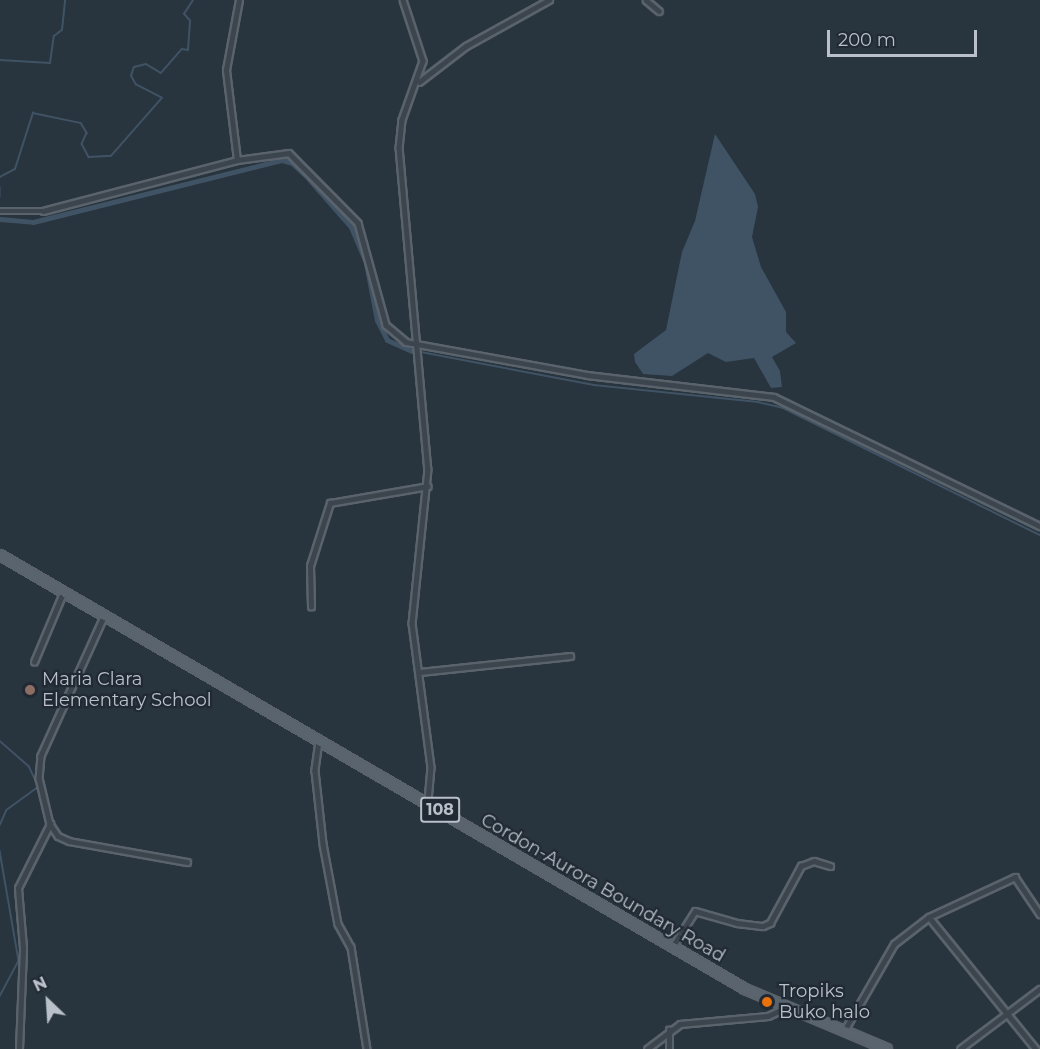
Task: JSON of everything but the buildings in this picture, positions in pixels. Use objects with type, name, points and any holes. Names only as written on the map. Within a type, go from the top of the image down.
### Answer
[{"type":"main road","name":"Cordon-Aurora Boundary Road","points":[[0,555],[673,946],[785,1008],[887,1049]]},
{"type":"street","points":[[237,160],[226,70],[239,0]]},
{"type":"street","points":[[403,0],[423,60],[399,133],[428,486],[416,560],[412,623],[432,779],[428,803]]},
{"type":"street","points":[[417,84],[466,46],[549,0]]},
{"type":"street","points":[[646,0],[659,11]]},
{"type":"street","points":[[0,211],[43,211],[237,160],[277,152],[298,158],[358,223],[386,325],[397,337],[416,345],[587,375],[774,397],[1040,526]]},
{"type":"street","points":[[311,607],[310,566],[330,502],[428,486]]},
{"type":"street","points":[[34,662],[63,593]]},
{"type":"street","points":[[104,617],[41,756],[39,778],[50,824],[58,837],[69,841],[187,862]]},
{"type":"street","points":[[420,672],[570,656]]},
{"type":"street","points":[[319,741],[315,771],[323,843],[338,924],[351,947],[367,1049]]},
{"type":"street","points":[[19,1049],[23,948],[18,888],[50,824]]},
{"type":"street","points":[[673,946],[695,911],[737,923],[763,926],[770,923],[801,866],[814,861],[830,866]]},
{"type":"street","points":[[844,1031],[894,945],[929,916],[1015,877],[1040,914]]},
{"type":"street","points":[[929,916],[1036,1049]]},
{"type":"street","points":[[960,1049],[1040,989]]},
{"type":"street","points":[[647,1049],[669,1030],[698,1020],[768,1016],[785,1008]]},
{"type":"street","points":[[669,1030],[669,1049]]},
{"type":"water","points":[[715,134],[755,194],[758,207],[752,237],[761,267],[786,312],[786,332],[796,343],[772,357],[780,371],[782,387],[771,388],[754,358],[726,362],[708,353],[672,376],[643,374],[635,362],[634,354],[666,330],[682,252],[695,221]]},
{"type":"waterway","points":[[0,60],[50,63],[54,36],[62,30],[65,0]]},
{"type":"waterway","points":[[0,177],[15,169],[33,113],[81,123],[87,133],[82,144],[89,157],[111,156],[162,98],[136,85],[131,76],[134,67],[146,64],[161,73],[182,49],[188,50],[190,21],[184,14],[193,0]]},
{"type":"waterway","points":[[0,219],[33,222],[282,160],[292,163],[351,227],[366,263],[377,320],[387,340],[412,351]]},
{"type":"waterway","points":[[0,187],[0,197]]},
{"type":"waterway","points":[[421,352],[594,385],[758,402],[783,408],[1040,535]]},
{"type":"waterway","points":[[0,741],[29,766],[39,787],[7,810],[0,826]]},
{"type":"waterway","points":[[0,851],[19,961],[0,996]]},
{"type":"place","name":"Maria Clara Elementary School","points":[[30,690]]},
{"type":"place","name":"Tropiks Buko halo","points":[[767,1002]]}]
